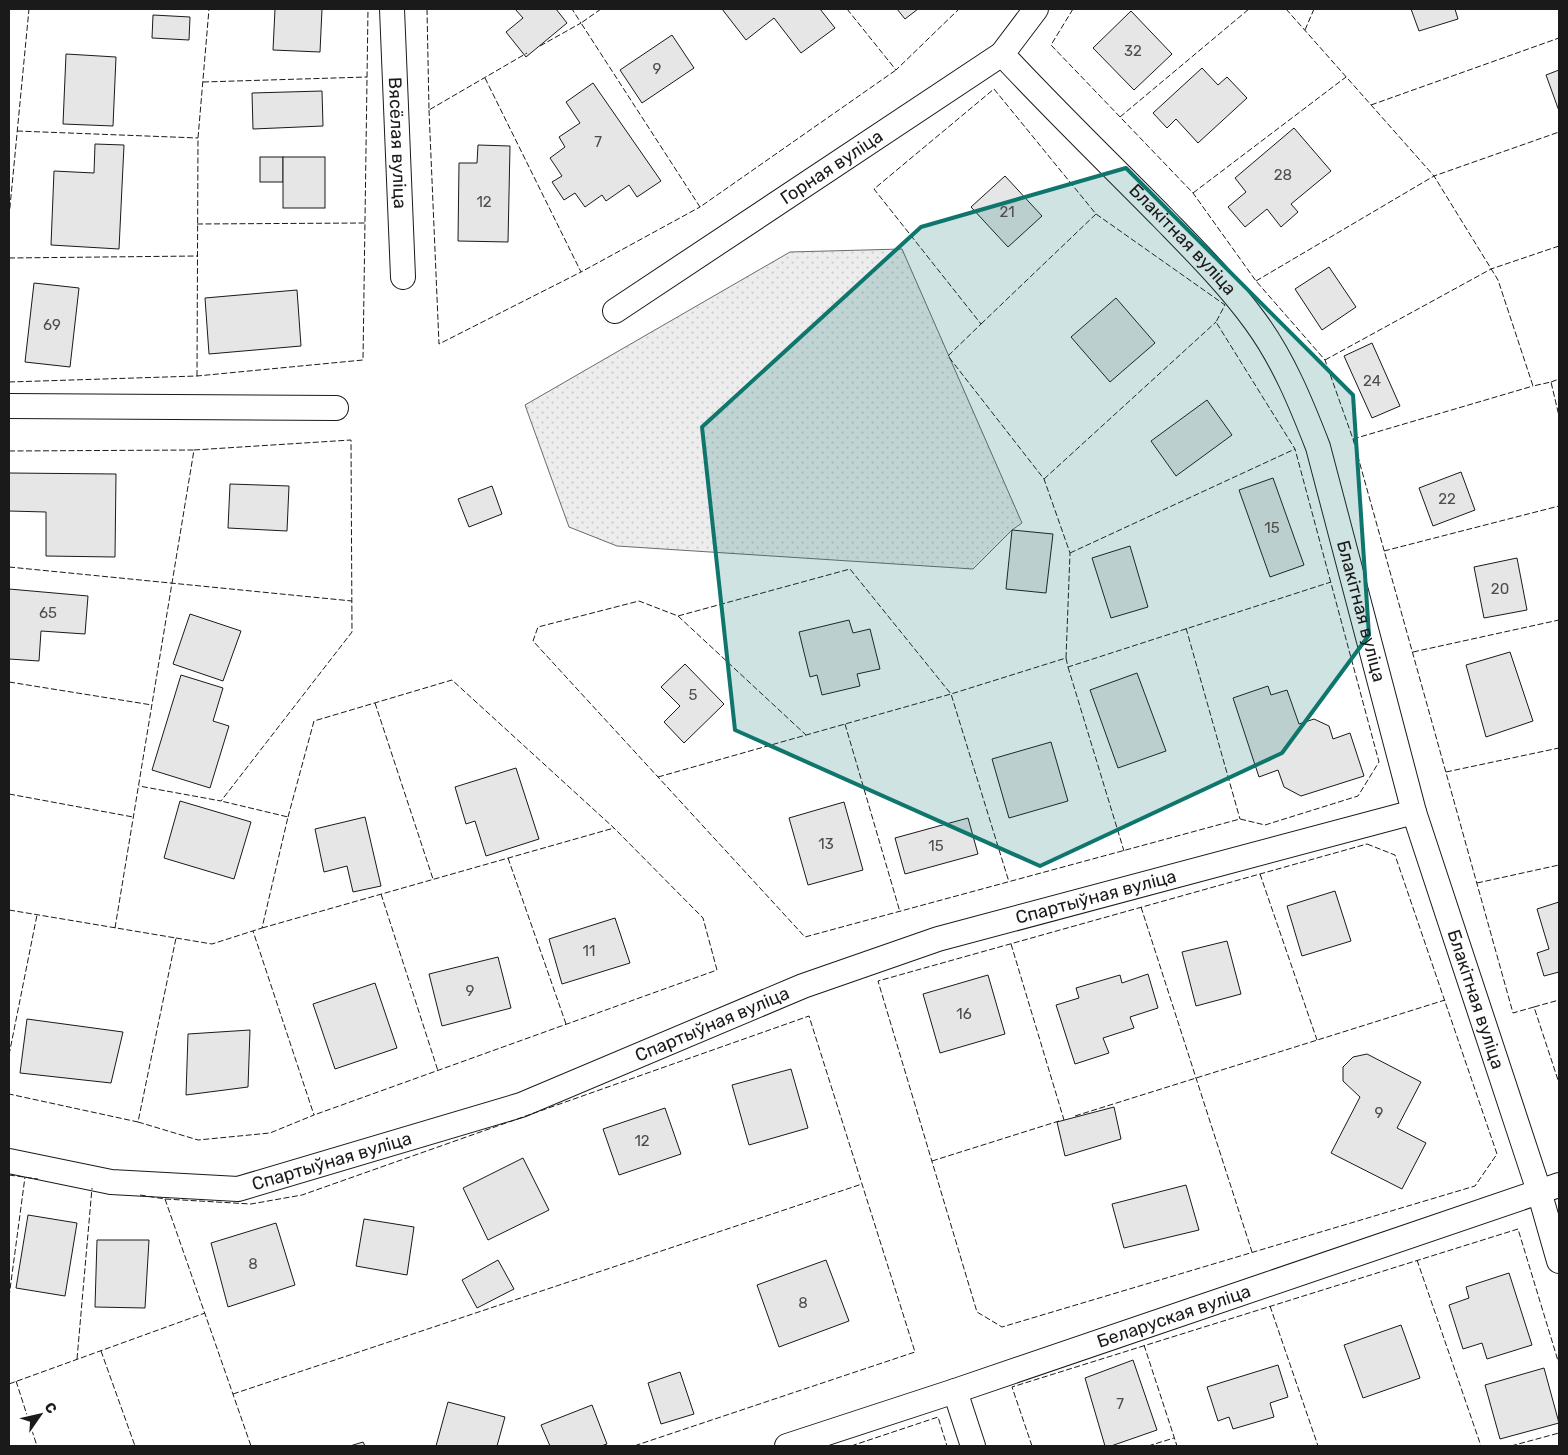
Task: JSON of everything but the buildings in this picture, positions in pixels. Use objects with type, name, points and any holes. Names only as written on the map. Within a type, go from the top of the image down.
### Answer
[{"type":"street","name":"Вясёлая вуліца","points":[[392,9],[402,277]]},
{"type":"street","name":"Горная вуліца","points":[[615,311],[1002,54],[1036,9]]},
{"type":"street","name":"Блакітная вуліца","points":[[1002,54],[1051,107],[1119,173],[1226,283],[1257,323],[1279,359],[1300,400],[1318,447],[1414,812],[1549,1188],[1559,1261]]},
{"type":"street","points":[[9,406],[336,408]]},
{"type":"street","name":"Спартыўная вуліца","points":[[9,1161],[111,1182],[238,1189],[521,1105],[803,986],[938,939],[1414,812]]},
{"type":"street","name":"Беларуская вуліца","points":[[787,1446],[955,1391],[1549,1188]]},
{"type":"street","points":[[955,1391],[973,1446]]},
{"type":"highlighted area","points":[[1126,168],[1353,395],[1369,635],[1282,753],[1040,866],[735,730],[702,427],[921,227]]},
{"type":"shaded area","points":[[902,249],[1022,523],[1012,530],[973,569],[617,546],[569,527],[525,405],[790,252]]},
{"type":"fence","points":[[9,217],[29,9]]},
{"type":"fence","points":[[197,376],[198,138],[209,9]]},
{"type":"fence","points":[[9,382],[197,376],[363,360],[368,9]]},
{"type":"fence","points":[[427,9],[429,110],[527,53]]},
{"type":"fence","points":[[540,46],[581,23],[572,9]]},
{"type":"fence","points":[[601,9],[581,23],[700,207],[896,70]]},
{"type":"fence","points":[[847,9],[896,70],[959,9]]},
{"type":"fence","points":[[1073,9],[1051,45],[1193,193],[1256,281],[1325,360],[1353,439],[1513,1013],[1534,1007],[1559,1083]]},
{"type":"fence","points":[[1120,117],[1249,9]]},
{"type":"fence","points":[[1286,9],[1434,176],[1498,280],[1533,386],[1551,382],[1559,416]]},
{"type":"fence","points":[[1305,30],[1314,9]]},
{"type":"fence","points":[[1371,105],[1559,38]]},
{"type":"fence","points":[[203,82],[367,77]]},
{"type":"fence","points":[[1193,193],[1346,77]]},
{"type":"fence","points":[[485,78],[581,272],[700,207]]},
{"type":"fence","points":[[658,777],[951,694],[1066,658],[1070,553],[1044,479],[948,356],[981,324],[874,189],[994,89],[1096,214],[1225,305],[1216,322],[1295,449],[1379,762],[1358,796],[1265,825],[1240,819],[805,937],[533,641],[538,627],[639,601],[678,616],[850,569],[951,694],[1009,882]]},
{"type":"fence","points":[[429,110],[439,344],[581,272]]},
{"type":"fence","points":[[17,131],[198,138]]},
{"type":"fence","points":[[1256,281],[1434,176],[1559,132]]},
{"type":"fence","points":[[981,324],[1096,214]]},
{"type":"fence","points":[[197,224],[365,223]]},
{"type":"fence","points":[[1325,360],[1491,269],[1559,246]]},
{"type":"fence","points":[[9,258],[197,256]]},
{"type":"fence","points":[[1044,479],[1216,322]]},
{"type":"fence","points":[[1551,382],[1559,379]]},
{"type":"fence","points":[[1353,439],[1533,386]]},
{"type":"fence","points":[[115,928],[194,450],[351,440],[352,632],[221,801],[139,786]]},
{"type":"fence","points":[[1070,553],[1295,449]]},
{"type":"fence","points":[[9,451],[194,450]]},
{"type":"fence","points":[[1384,551],[1559,506]]},
{"type":"fence","points":[[9,567],[352,601]]},
{"type":"fence","points":[[1066,658],[1068,667],[1331,582]]},
{"type":"fence","points":[[678,616],[806,735]]},
{"type":"fence","points":[[1413,652],[1559,620]]},
{"type":"fence","points":[[1186,628],[1240,819]]},
{"type":"fence","points":[[1068,667],[1124,851]]},
{"type":"fence","points":[[288,817],[314,721],[452,680],[614,828],[703,918],[717,970],[314,1115]]},
{"type":"fence","points":[[9,682],[152,705]]},
{"type":"fence","points":[[375,703],[433,879]]},
{"type":"fence","points":[[845,724],[900,912]]},
{"type":"fence","points":[[1446,772],[1559,748]]},
{"type":"fence","points":[[9,794],[133,817]]},
{"type":"fence","points":[[176,938],[212,944],[262,928],[288,817],[221,801]]},
{"type":"fence","points":[[262,928],[614,828]]},
{"type":"fence","points":[[1367,844],[1395,855],[1497,1154],[1475,1186],[1002,1327],[977,1312],[878,981],[1367,844]]},
{"type":"fence","points":[[508,858],[566,1024]]},
{"type":"fence","points":[[1477,883],[1559,865]]},
{"type":"fence","points":[[1260,874],[1317,1040]]},
{"type":"fence","points":[[381,894],[438,1071]]},
{"type":"fence","points":[[1141,907],[1252,1252]]},
{"type":"fence","points":[[9,910],[176,938],[138,1122],[9,1094]]},
{"type":"fence","points":[[9,1055],[37,915]]},
{"type":"fence","points":[[138,1122],[198,1140],[270,1133],[314,1115],[253,931]]},
{"type":"fence","points":[[1011,944],[1064,1120]]},
{"type":"fence","points":[[1075,1116],[1445,1000]]},
{"type":"fence","points":[[1534,1007],[1559,1000]]},
{"type":"fence","points":[[140,1195],[165,1199],[251,1204],[302,1195],[809,1016],[915,1352],[634,1446]]},
{"type":"fence","points":[[932,1161],[1059,1121]]},
{"type":"fence","points":[[9,1175],[38,1179]]},
{"type":"fence","points":[[9,1297],[25,1177]]},
{"type":"fence","points":[[233,1394],[862,1184]]},
{"type":"fence","points":[[77,1359],[92,1188]]},
{"type":"fence","points":[[165,1199],[251,1446]]},
{"type":"fence","points":[[1032,1446],[1012,1387],[1518,1229],[1559,1364]]},
{"type":"fence","points":[[1417,1260],[1481,1446]]},
{"type":"fence","points":[[1270,1306],[1318,1446]]},
{"type":"fence","points":[[9,1384],[205,1313]]},
{"type":"fence","points":[[1144,1345],[1177,1446]]},
{"type":"fence","points":[[101,1351],[135,1446]]},
{"type":"fence","points":[[16,1381],[37,1446]]},
{"type":"fence","points":[[851,1446],[938,1417],[947,1446]]},
{"type":"fence","points":[[1511,1446],[1559,1433]]},
{"type":"fence","points":[[1148,1446],[1174,1438]]}]
